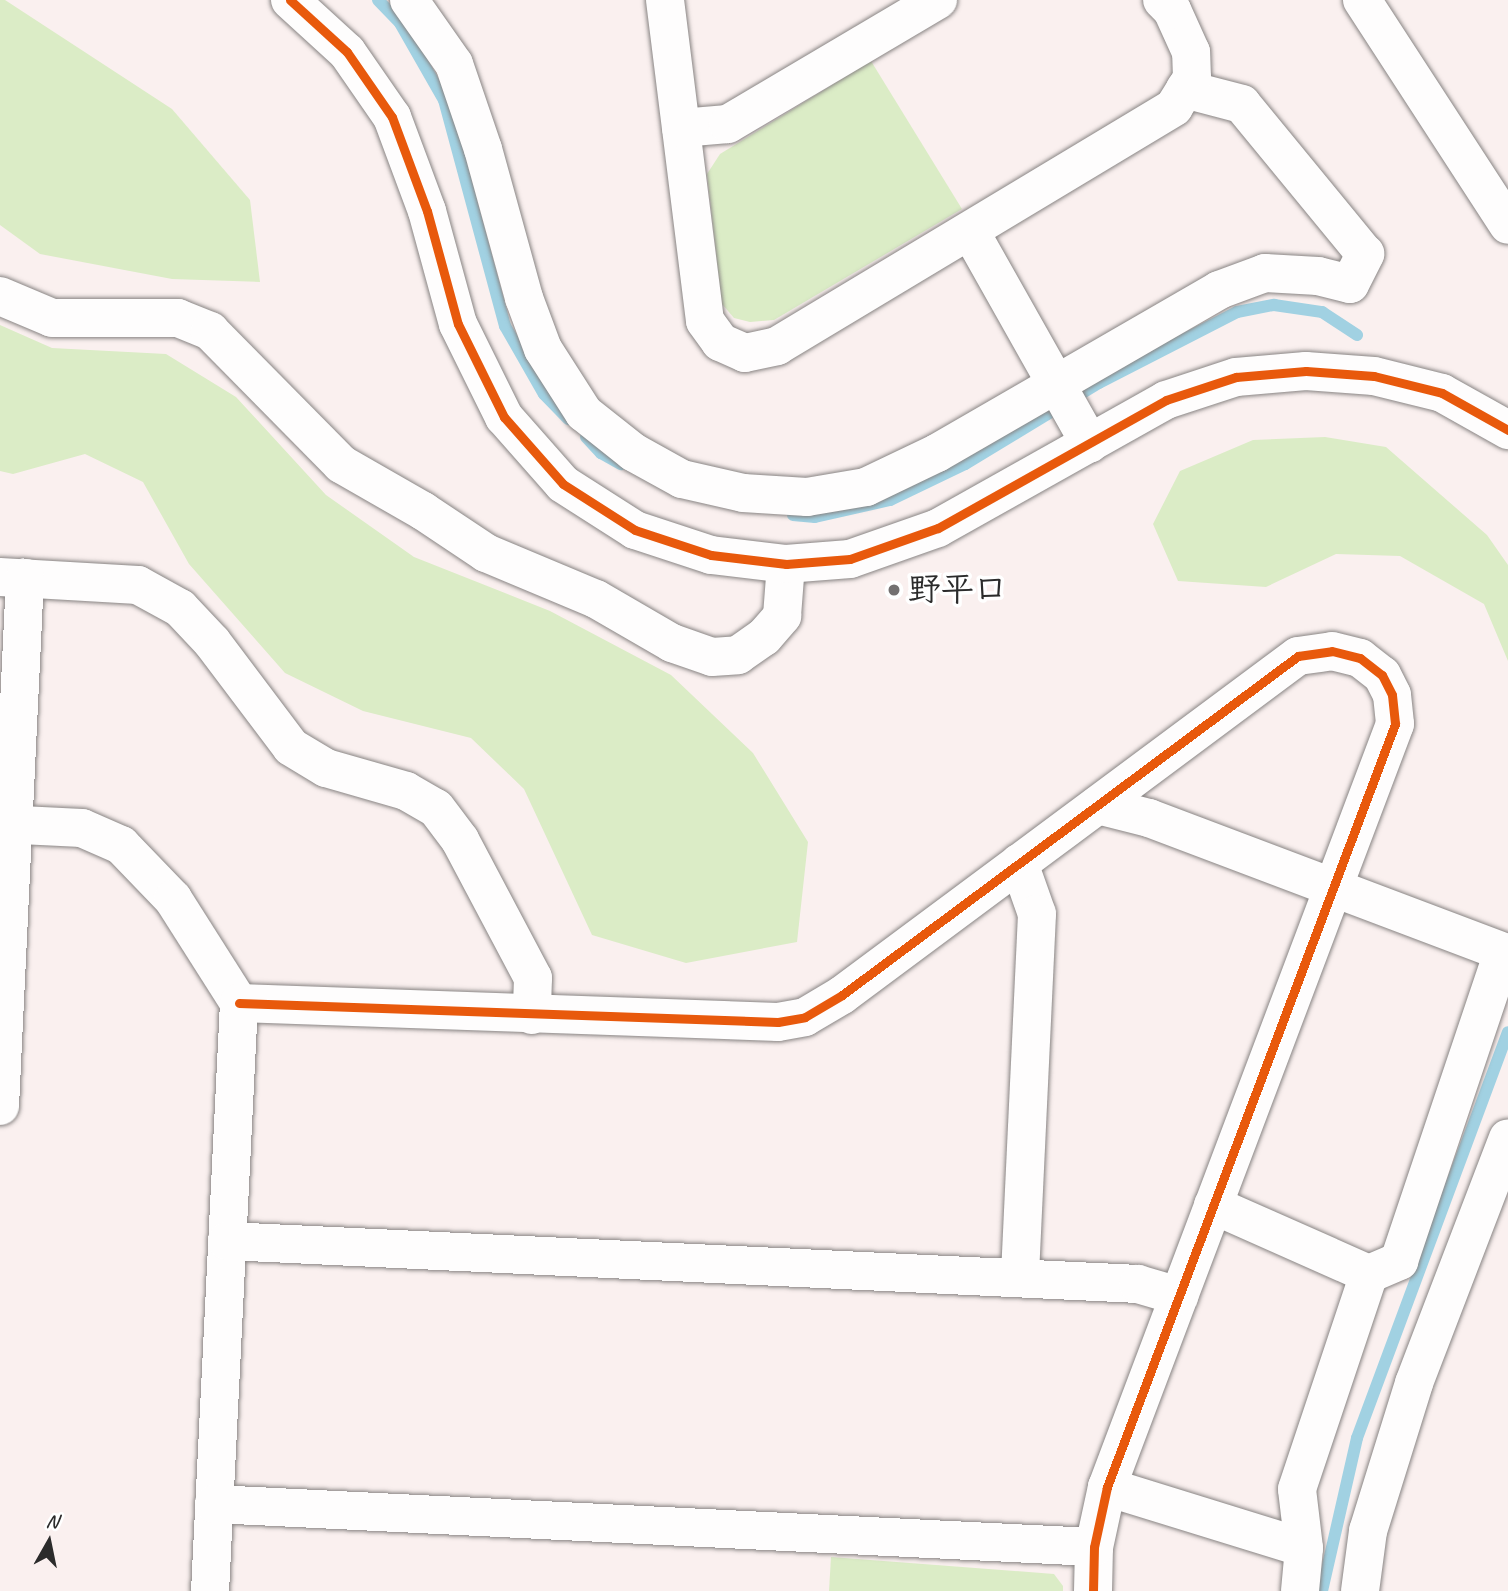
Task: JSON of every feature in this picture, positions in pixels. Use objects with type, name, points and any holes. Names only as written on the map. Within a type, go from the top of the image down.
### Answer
[{"type":"street","points":[[290,0],[347,52],[392,117],[427,211],[458,324],[504,417],[563,484],[635,530],[711,555],[786,564],[850,559],[938,528],[1166,400],[1236,377],[1307,371],[1374,376],[1442,393],[1508,430]]},
{"type":"street","points":[[409,0],[454,64],[483,149],[524,298],[543,349],[584,413],[633,452],[682,479],[743,493],[807,497],[866,487],[937,453],[1219,290],[1265,273],[1318,276],[1350,284],[1365,254],[1242,104],[1185,89]]},
{"type":"street","points":[[666,0],[705,321],[720,342],[745,353],[777,346],[1174,107],[1192,78],[1191,52],[1171,10],[1162,0]]},
{"type":"street","points":[[681,128],[728,124],[938,0]]},
{"type":"street","points":[[1362,0],[1508,225]]},
{"type":"street","points":[[970,231],[1090,444]]},
{"type":"street","points":[[0,296],[52,318],[178,318],[211,331],[341,464],[423,511],[486,553],[596,599],[672,643],[712,657],[738,655],[764,637],[782,616],[786,564]]},
{"type":"street","points":[[0,1106],[13,578],[138,584],[180,608],[212,642],[291,747],[326,768],[406,791],[436,808],[460,840],[533,978],[533,1015]]},
{"type":"street","points":[[239,1003],[533,1015],[778,1021],[805,1017],[842,995],[1298,656],[1332,651],[1360,658],[1382,675],[1392,695],[1395,724],[1107,1487],[1094,1547],[1093,1591]]},
{"type":"street","points":[[1098,805],[1149,818],[1505,953],[1399,1261],[1369,1274],[1213,1205]]},
{"type":"street","points":[[7,824],[82,828],[121,845],[173,899],[239,1003],[210,1591]]},
{"type":"street","points":[[1020,863],[1037,914],[1020,1279]]},
{"type":"street","points":[[1360,1591],[1368,1531],[1414,1383],[1508,1138]]},
{"type":"street","points":[[227,1241],[1138,1284],[1179,1296]]},
{"type":"street","points":[[1300,1591],[1304,1548],[1297,1489],[1369,1274]]},
{"type":"street","points":[[1107,1487],[1304,1548]]},
{"type":"street","points":[[214,1504],[1094,1547]]},
{"type":"green space","points":[[0,0],[5,0],[172,109],[250,200],[260,282],[172,279],[40,254],[0,225]]},
{"type":"green space","points":[[871,61],[962,209],[774,320],[750,322],[734,318],[722,304],[707,174],[720,154]]},
{"type":"green space","points":[[0,325],[52,348],[166,354],[236,397],[326,495],[414,557],[550,611],[671,675],[753,753],[808,842],[797,942],[686,963],[592,935],[524,789],[471,738],[363,711],[285,673],[189,564],[143,482],[85,454],[13,474],[0,471]]},
{"type":"green space","points":[[1325,437],[1386,447],[1487,535],[1508,565],[1508,661],[1484,604],[1400,556],[1336,554],[1266,587],[1178,581],[1153,524],[1180,471],[1253,440]]},
{"type":"green space","points":[[831,1557],[1054,1574],[1063,1586],[1063,1591],[829,1591]]},
{"type":"waterway","points":[[378,0],[400,23],[444,100],[505,326],[544,394],[568,419]]},
{"type":"waterway","points":[[793,515],[815,517],[890,500],[965,464],[1099,383],[1237,312],[1274,305],[1322,312],[1357,335]]},
{"type":"waterway","points":[[586,437],[601,453],[621,464]]},
{"type":"waterway","points":[[1322,1591],[1357,1438],[1508,1032]]},
{"type":"cycle path","points":[[290,0],[347,52],[392,117],[427,211],[458,324],[504,417],[563,484],[635,530],[711,555],[786,564],[850,559],[938,528],[1166,400],[1236,377],[1306,371],[1374,376],[1442,393],[1508,430]]},
{"type":"cycle path","points":[[239,1003],[778,1022],[805,1017],[842,995],[1298,656],[1332,651],[1360,658],[1382,675],[1392,695],[1395,724],[1107,1487],[1094,1547],[1093,1591]]},
{"type":"place","name":"野平口","points":[[894,590]]}]
